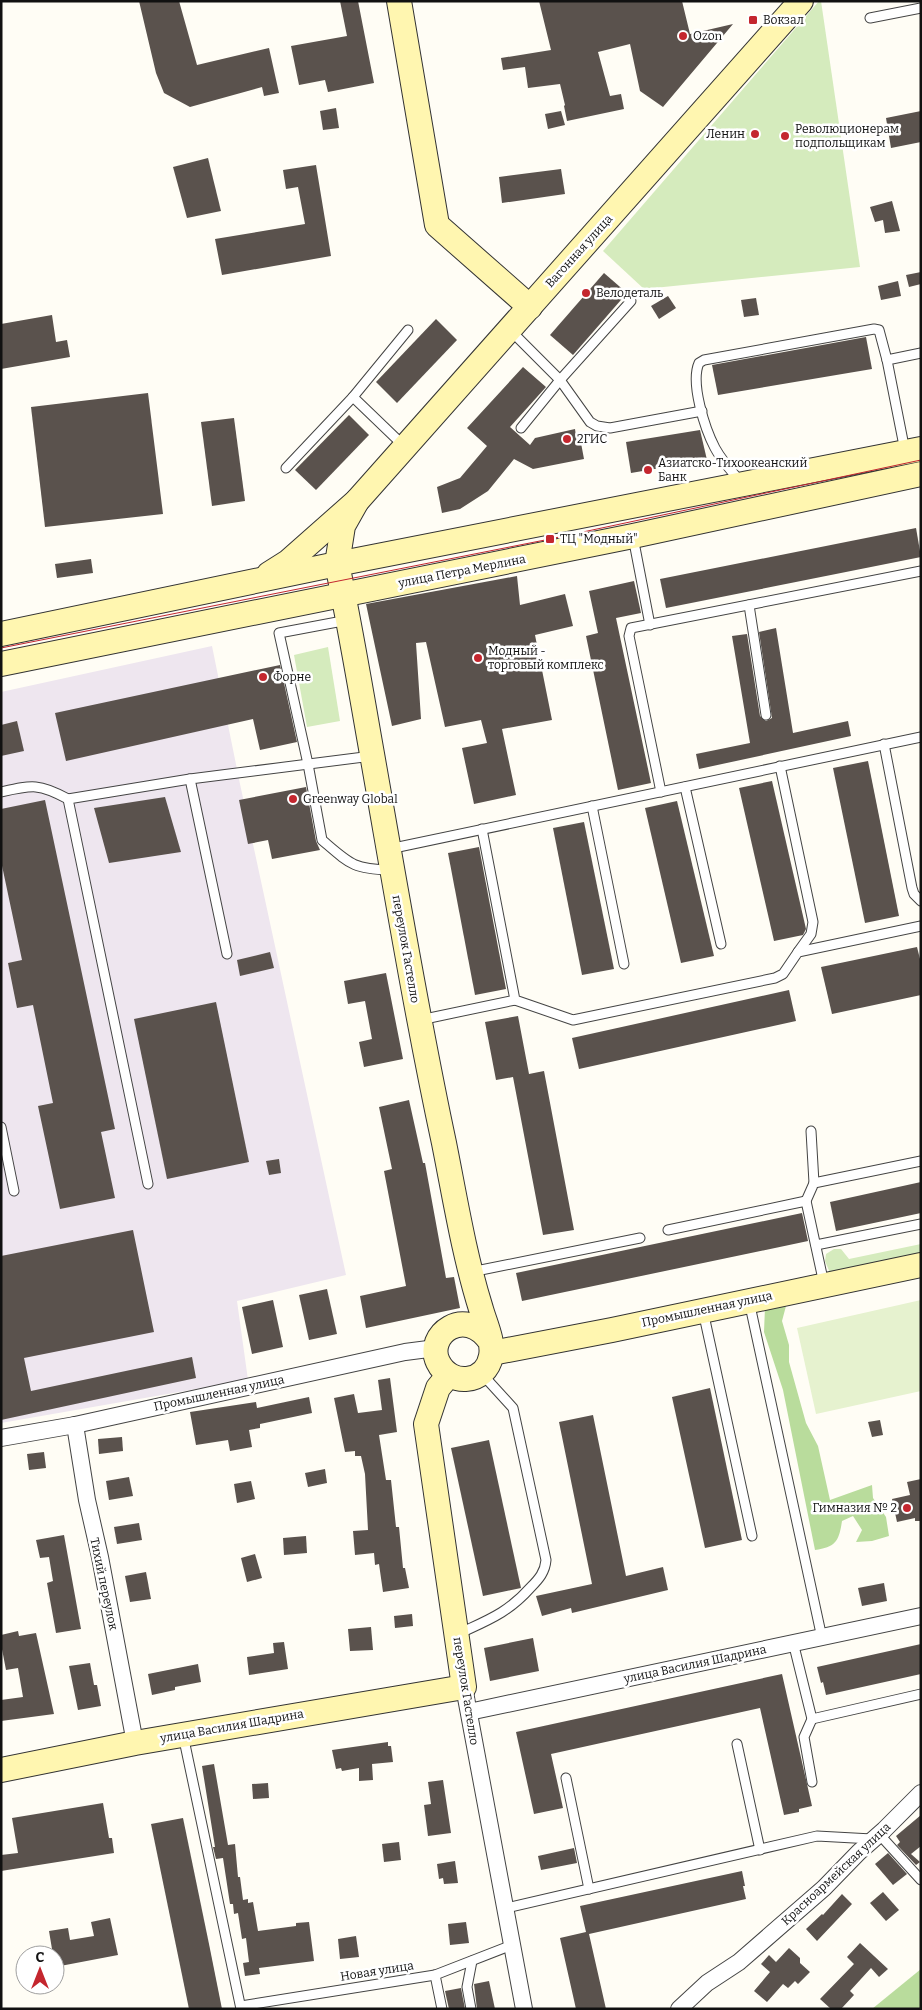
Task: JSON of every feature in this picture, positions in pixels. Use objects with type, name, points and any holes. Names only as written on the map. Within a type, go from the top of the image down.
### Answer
[{"type":"main road","points":[[400,1],[437,225],[530,307]]},
{"type":"main road","points":[[778,27],[783,1]]},
{"type":"main road","name":"Вагонная улица","points":[[259,581],[288,562],[357,500],[801,1]]},
{"type":"main road","points":[[1,634],[337,564],[913,451]]},
{"type":"main road","name":"улица Петра Мерлина","points":[[1,664],[633,536],[921,474]]},
{"type":"main road","name":"Вагонная улица","points":[[337,564],[343,526],[357,500]]},
{"type":"main road","name":"переулок Гастелло","points":[[337,564],[419,1020],[473,1282],[491,1347]]},
{"type":"main road","name":"Промышленная улица","points":[[491,1347],[703,1310],[921,1265]]},
{"type":"main road","points":[[452,1326],[474,1325],[483,1331],[491,1347],[490,1364],[482,1374],[471,1379],[457,1379],[440,1361],[442,1335],[452,1326],[473,1282]]},
{"type":"main road","name":"переулок Гастелло","points":[[440,1361],[431,1383],[426,1424],[464,1687]]},
{"type":"main road","name":"улица Василия Шадрина","points":[[1,1770],[135,1743],[464,1687]]},
{"type":"street","name":"Промышленная улица","points":[[1,1438],[75,1425],[405,1352],[440,1361]]},
{"type":"street","name":"Тихий переулок","points":[[75,1425],[87,1500],[100,1557],[135,1743]]},
{"type":"street","name":"улица Василия Шадрина","points":[[469,1712],[921,1616]]},
{"type":"street","name":"переулок Гастелло","points":[[464,1687],[524,2009]]},
{"type":"street","name":"Красноармейская улица","points":[[679,2009],[707,1983],[739,1962],[824,1888],[921,1793]]},
{"type":"lane","points":[[870,18],[921,8]]},
{"type":"lane","points":[[521,428],[560,380],[631,301]]},
{"type":"lane","points":[[510,329],[560,380],[590,422],[610,428],[702,411]]},
{"type":"lane","points":[[744,484],[733,474],[709,436],[695,378],[699,363],[704,360],[874,329],[879,330],[913,451]]},
{"type":"lane","points":[[286,468],[353,397],[408,330]]},
{"type":"lane","points":[[887,360],[921,353]]},
{"type":"lane","points":[[353,397],[405,447]]},
{"type":"lane","points":[[633,536],[650,625]]},
{"type":"lane","points":[[661,792],[629,636],[631,628],[921,572]]},
{"type":"lane","points":[[749,605],[766,715]]},
{"type":"lane","points":[[348,620],[279,633],[308,764],[322,840],[353,865],[365,869],[482,829],[921,737]]},
{"type":"lane","points":[[884,744],[912,888],[914,894],[921,901]]},
{"type":"lane","points":[[1,792],[38,786],[48,788],[68,799],[190,779],[372,756]]},
{"type":"lane","points":[[419,1020],[516,1000],[563,1018],[573,1020],[585,1019],[775,978],[783,974],[811,934],[813,922],[780,766]]},
{"type":"lane","points":[[190,779],[227,954]]},
{"type":"lane","points":[[685,786],[721,944]]},
{"type":"lane","points":[[68,799],[148,1184]]},
{"type":"lane","points":[[592,806],[624,964]]},
{"type":"lane","points":[[482,829],[516,1000]]},
{"type":"lane","points":[[798,952],[921,926]]},
{"type":"lane","points":[[1,1127],[14,1191]]},
{"type":"lane","points":[[811,1131],[814,1182],[806,1201],[824,1284]]},
{"type":"lane","points":[[814,1182],[921,1161]]},
{"type":"lane","points":[[668,1230],[806,1201]]},
{"type":"lane","points":[[816,1245],[921,1224]]},
{"type":"lane","points":[[473,1282],[640,1238]]},
{"type":"lane","points":[[749,1301],[822,1638]]},
{"type":"lane","points":[[703,1310],[752,1536]]},
{"type":"lane","points":[[457,1634],[501,1614],[515,1604],[540,1577],[545,1569],[546,1560],[513,1408],[482,1374]]},
{"type":"lane","points":[[793,1642],[812,1718],[804,1737],[812,1782]]},
{"type":"lane","points":[[812,1718],[921,1694]]},
{"type":"lane","points":[[183,1735],[241,2008]]},
{"type":"lane","points":[[737,1744],[760,1850]]},
{"type":"lane","points":[[566,1778],[589,1889]]},
{"type":"lane","points":[[506,1908],[817,1836],[876,1837],[921,1880]]},
{"type":"lane","name":"Новая улица","points":[[241,2008],[435,1975],[512,1945]]},
{"type":"lane","points":[[471,2009],[468,1979],[472,1960]]},
{"type":"lane","points":[[435,1975],[442,2009]]},
{"type":"shaded area","points":[[212,646],[346,1275],[237,1301],[248,1380],[1,1423],[1,692]]},
{"type":"green space","points":[[819,1],[821,1],[860,267],[644,289],[603,251]]},
{"type":"green space","points":[[328,647],[340,721],[307,727],[294,655]]},
{"type":"green space","points":[[921,1244],[921,1254],[830,1273],[825,1261],[826,1254],[834,1249],[841,1249],[849,1259]]},
{"type":"green space","points":[[921,1300],[921,1391],[816,1414],[797,1328]]},
{"type":"green space","points":[[781,1302],[786,1306],[782,1321],[789,1345],[789,1362],[806,1423],[818,1446],[830,1500],[872,1485],[873,1498],[886,1517],[889,1536],[872,1541],[856,1542],[862,1530],[853,1516],[842,1521],[838,1538],[832,1545],[815,1550],[783,1390],[764,1332],[765,1307]]},
{"type":"green space","points":[[921,1969],[921,2009],[872,2009]]},
{"type":"building","points":[[139,1],[179,1],[197,65],[269,48],[279,93],[264,96],[262,87],[190,107],[164,93],[156,73]]},
{"type":"building","points":[[340,1],[358,1],[374,83],[328,92],[325,80],[299,85],[291,46],[347,36]]},
{"type":"building","points":[[539,1],[682,1],[690,34],[733,24],[663,107],[640,91],[630,44],[598,52],[610,96],[621,94],[624,109],[567,121],[560,84],[528,88],[525,67],[503,70],[501,58],[551,50]]},
{"type":"building","points":[[336,108],[339,128],[323,130],[320,111]]},
{"type":"building","points":[[561,111],[565,125],[548,129],[545,114]]},
{"type":"building","points":[[921,111],[921,142],[891,148],[886,118]]},
{"type":"building","points":[[208,158],[221,211],[187,218],[173,167]]},
{"type":"building","points":[[316,165],[331,256],[222,275],[215,239],[305,224],[298,187],[286,189],[283,170]]},
{"type":"building","points":[[561,169],[565,194],[502,203],[499,177]]},
{"type":"building","points":[[892,201],[900,231],[885,233],[883,220],[875,222],[870,207]]},
{"type":"building","points":[[921,272],[921,284],[909,287],[906,275]]},
{"type":"building","points":[[604,273],[627,293],[573,355],[550,335]]},
{"type":"building","points":[[898,281],[901,296],[881,300],[878,286]]},
{"type":"building","points":[[668,296],[676,308],[659,319],[651,306]]},
{"type":"building","points":[[756,298],[759,315],[744,317],[741,300]]},
{"type":"building","points":[[52,315],[56,342],[67,340],[70,357],[1,369],[1,324]]},
{"type":"building","points":[[436,319],[457,340],[397,403],[376,382]]},
{"type":"building","points":[[866,337],[872,369],[718,395],[712,365]]},
{"type":"building","points":[[523,367],[546,387],[510,427],[530,445],[535,438],[575,429],[577,444],[581,443],[584,459],[533,469],[514,459],[488,491],[460,509],[442,513],[437,487],[460,478],[487,446],[467,428]]},
{"type":"building","points":[[148,393],[163,514],[45,527],[31,407]]},
{"type":"building","points":[[349,415],[369,435],[316,490],[295,470]]},
{"type":"building","points":[[234,418],[245,501],[212,506],[201,422]]},
{"type":"building","points":[[700,430],[707,460],[631,473],[626,442]]},
{"type":"building","points":[[916,528],[921,557],[666,608],[660,579]]},
{"type":"building","points":[[91,559],[93,573],[57,578],[55,564]]},
{"type":"building","points":[[517,576],[520,605],[565,594],[573,626],[535,635],[552,720],[502,729],[516,795],[474,804],[462,748],[487,743],[481,720],[445,727],[426,642],[416,643],[421,719],[392,726],[366,604]]},
{"type":"building","points":[[634,581],[641,613],[616,618],[651,783],[618,790],[586,636],[598,633],[589,591]]},
{"type":"building","points":[[776,628],[793,733],[848,721],[851,736],[699,769],[696,754],[750,743],[732,636],[747,634],[760,716],[766,721],[772,718],[759,632]]},
{"type":"building","points":[[280,665],[297,742],[260,750],[253,719],[66,761],[55,713]]},
{"type":"building","points":[[17,721],[24,751],[1,756],[1,725]]},
{"type":"building","points":[[868,761],[899,916],[865,923],[833,768]]},
{"type":"building","points":[[772,781],[806,929],[803,935],[774,941],[739,788]]},
{"type":"building","points":[[306,787],[316,841],[320,850],[272,859],[268,840],[248,844],[239,800]]},
{"type":"building","points":[[165,797],[181,852],[109,863],[94,808]]},
{"type":"building","points":[[45,800],[115,1129],[101,1132],[115,1198],[60,1209],[38,1106],[53,1103],[33,1005],[17,1008],[8,963],[22,960],[1,861],[1,809]]},
{"type":"building","points":[[677,801],[714,956],[681,963],[645,808]]},
{"type":"building","points":[[584,822],[614,969],[582,975],[553,828]]},
{"type":"building","points":[[479,847],[506,989],[475,995],[448,853]]},
{"type":"building","points":[[917,947],[921,963],[921,995],[832,1014],[821,967]]},
{"type":"building","points":[[270,952],[274,968],[240,976],[237,960]]},
{"type":"building","points":[[386,973],[403,1059],[364,1067],[359,1042],[372,1039],[365,1001],[348,1004],[344,981]]},
{"type":"building","points":[[789,990],[796,1021],[579,1069],[572,1038]]},
{"type":"building","points":[[216,1002],[249,1162],[167,1179],[134,1019]]},
{"type":"building","points":[[518,1016],[529,1074],[544,1071],[574,1230],[543,1235],[513,1077],[496,1080],[485,1022]]},
{"type":"building","points":[[409,1100],[423,1163],[425,1163],[446,1278],[454,1277],[460,1308],[366,1328],[360,1296],[406,1286],[384,1171],[392,1169],[379,1107]]},
{"type":"building","points":[[279,1159],[281,1173],[269,1175],[266,1161]]},
{"type":"building","points":[[921,1182],[921,1213],[836,1231],[830,1202]]},
{"type":"building","points":[[802,1213],[808,1241],[522,1301],[516,1273]]},
{"type":"building","points":[[133,1230],[154,1332],[24,1358],[31,1391],[192,1357],[196,1378],[1,1420],[1,1256]]},
{"type":"building","points":[[327,1289],[337,1334],[309,1340],[299,1295]]},
{"type":"building","points":[[273,1300],[283,1347],[252,1354],[242,1307]]},
{"type":"building","points":[[390,1378],[397,1432],[379,1435],[386,1480],[391,1480],[396,1527],[399,1527],[403,1568],[405,1568],[409,1588],[383,1592],[379,1564],[375,1565],[374,1553],[355,1555],[353,1531],[368,1530],[365,1474],[361,1456],[355,1456],[355,1451],[345,1452],[334,1398],[354,1394],[358,1413],[382,1410],[378,1380]]},
{"type":"building","points":[[710,1388],[742,1540],[705,1548],[672,1397]]},
{"type":"building","points":[[309,1397],[312,1413],[260,1424],[260,1428],[249,1430],[252,1447],[230,1451],[228,1440],[196,1445],[190,1412],[256,1402],[257,1408]]},
{"type":"building","points":[[593,1415],[626,1576],[663,1567],[668,1590],[572,1613],[571,1608],[542,1616],[536,1596],[592,1584],[559,1422]]},
{"type":"building","points":[[880,1420],[883,1435],[872,1437],[868,1422]]},
{"type":"building","points":[[122,1437],[123,1451],[99,1454],[98,1439]]},
{"type":"building","points":[[489,1440],[521,1588],[483,1596],[451,1448]]},
{"type":"building","points":[[44,1452],[46,1468],[29,1470],[27,1454]]},
{"type":"building","points":[[325,1469],[327,1483],[308,1487],[305,1473]]},
{"type":"building","points":[[129,1477],[133,1496],[109,1500],[106,1481]]},
{"type":"building","name":"Гимназия № 2","points":[[921,1479],[921,1521],[915,1521],[915,1518],[897,1522],[892,1499],[910,1495],[907,1482]]},
{"type":"building","points":[[251,1481],[255,1499],[237,1503],[234,1484]]},
{"type":"building","points":[[139,1523],[142,1540],[117,1544],[114,1527]]},
{"type":"building","points":[[64,1535],[81,1629],[56,1633],[47,1583],[53,1581],[49,1557],[40,1558],[36,1540]]},
{"type":"building","points":[[306,1536],[307,1553],[284,1555],[283,1538]]},
{"type":"building","points":[[255,1554],[262,1578],[247,1582],[241,1558]]},
{"type":"building","points":[[146,1572],[151,1599],[130,1602],[125,1576]]},
{"type":"building","points":[[884,1583],[887,1601],[862,1606],[858,1588]]},
{"type":"building","points":[[412,1614],[413,1626],[395,1628],[394,1616]]},
{"type":"building","points":[[371,1627],[373,1650],[350,1651],[348,1629]]},
{"type":"building","points":[[18,1631],[19,1636],[36,1633],[54,1714],[1,1721],[1,1700],[23,1697],[18,1668],[6,1670],[1,1644],[1,1635]]},
{"type":"building","points":[[533,1638],[539,1671],[490,1681],[484,1648]]},
{"type":"building","points":[[284,1642],[288,1669],[249,1675],[247,1657],[274,1653],[273,1643]]},
{"type":"building","points":[[921,1644],[921,1674],[826,1695],[817,1667]]},
{"type":"building","points":[[90,1663],[94,1685],[97,1685],[101,1706],[78,1710],[69,1666]]},
{"type":"building","points":[[198,1664],[201,1682],[175,1687],[175,1690],[152,1695],[148,1674]]},
{"type":"building","points":[[782,1674],[812,1806],[799,1809],[799,1812],[784,1815],[760,1708],[551,1754],[563,1808],[534,1814],[516,1732]]},
{"type":"building","points":[[388,1742],[388,1746],[391,1746],[393,1762],[372,1764],[373,1780],[359,1781],[359,1768],[342,1771],[341,1768],[336,1769],[332,1750]]},
{"type":"building","points":[[214,1764],[228,1845],[235,1844],[238,1877],[240,1877],[243,1900],[248,1899],[248,1903],[253,1902],[258,1931],[296,1926],[296,1923],[309,1922],[314,1961],[259,1968],[260,1974],[245,1976],[243,1963],[249,1962],[246,1938],[242,1939],[238,1913],[234,1914],[233,1904],[230,1904],[223,1858],[216,1859],[213,1847],[215,1847],[202,1766]]},
{"type":"building","points":[[443,1780],[451,1833],[428,1836],[424,1805],[431,1804],[428,1782]]},
{"type":"building","points":[[268,1783],[269,1798],[253,1799],[252,1784]]},
{"type":"building","points":[[103,1803],[109,1838],[112,1838],[114,1853],[1,1871],[1,1855],[18,1853],[12,1818]]},
{"type":"building","points":[[921,1815],[921,1846],[911,1854],[920,1862],[916,1865],[897,1845],[900,1842],[896,1836]]},
{"type":"building","points":[[183,1818],[222,2009],[189,2009],[151,1824]]},
{"type":"building","points":[[399,1842],[401,1860],[384,1862],[382,1844]]},
{"type":"building","points":[[574,1848],[577,1863],[541,1870],[538,1856]]},
{"type":"building","points":[[888,1853],[907,1874],[893,1885],[875,1864]]},
{"type":"building","points":[[455,1861],[458,1883],[444,1884],[443,1878],[439,1879],[437,1864]]},
{"type":"building","points":[[742,1871],[746,1899],[589,1934],[606,2009],[576,2009],[560,1938],[586,1932],[580,1906]]},
{"type":"building","points":[[883,1892],[899,1910],[886,1921],[870,1903]]},
{"type":"building","points":[[842,1894],[852,1904],[817,1941],[806,1929],[823,1915]]},
{"type":"building","points":[[110,1918],[118,1955],[65,1965],[65,1945],[51,1945],[49,1931],[68,1928],[70,1940],[94,1936],[91,1922]]},
{"type":"building","points":[[466,1922],[469,1943],[450,1945],[448,1924]]},
{"type":"building","points":[[356,1936],[359,1957],[340,1959],[338,1939]]},
{"type":"building","points":[[860,1943],[888,1969],[879,1977],[871,1968],[850,1991],[854,1995],[841,2009],[831,2009],[820,1999],[854,1964],[847,1957]]},
{"type":"building","points":[[789,1948],[800,1958],[800,1963],[810,1972],[798,1984],[795,1981],[788,1988],[783,1984],[767,2002],[754,1991],[770,1972],[761,1964],[769,1955],[776,1962]]},
{"type":"building","points":[[489,1981],[495,2009],[477,2009],[474,1984]]},
{"type":"building","points":[[461,1988],[465,2009],[449,2009],[445,1991]]},
{"type":"tram line","points":[[1,648],[550,539],[921,460]]},
{"type":"place","name":"Вокзал","points":[[753,20]]},
{"type":"place","name":"Ozon","points":[[683,36]]},
{"type":"place","name":"Ленин","points":[[755,134]]},
{"type":"place","name":"Революционерам подпольщикам","points":[[785,136]]},
{"type":"place","name":"Велодеталь","points":[[586,293]]},
{"type":"place","name":"2ГИС","points":[[567,439]]},
{"type":"place","name":"Азиатско-Тихоокеанский Банк","points":[[648,470]]},
{"type":"place","name":"ТЦ \"Модный\"","points":[[550,539]]},
{"type":"place","name":"Модный - торговый комплекс","points":[[478,658]]},
{"type":"place","name":"Форне","points":[[263,677]]},
{"type":"place","name":"Greenway Global","points":[[293,799]]},
{"type":"place","name":"Гимназия № 2","points":[[907,1508]]}]
